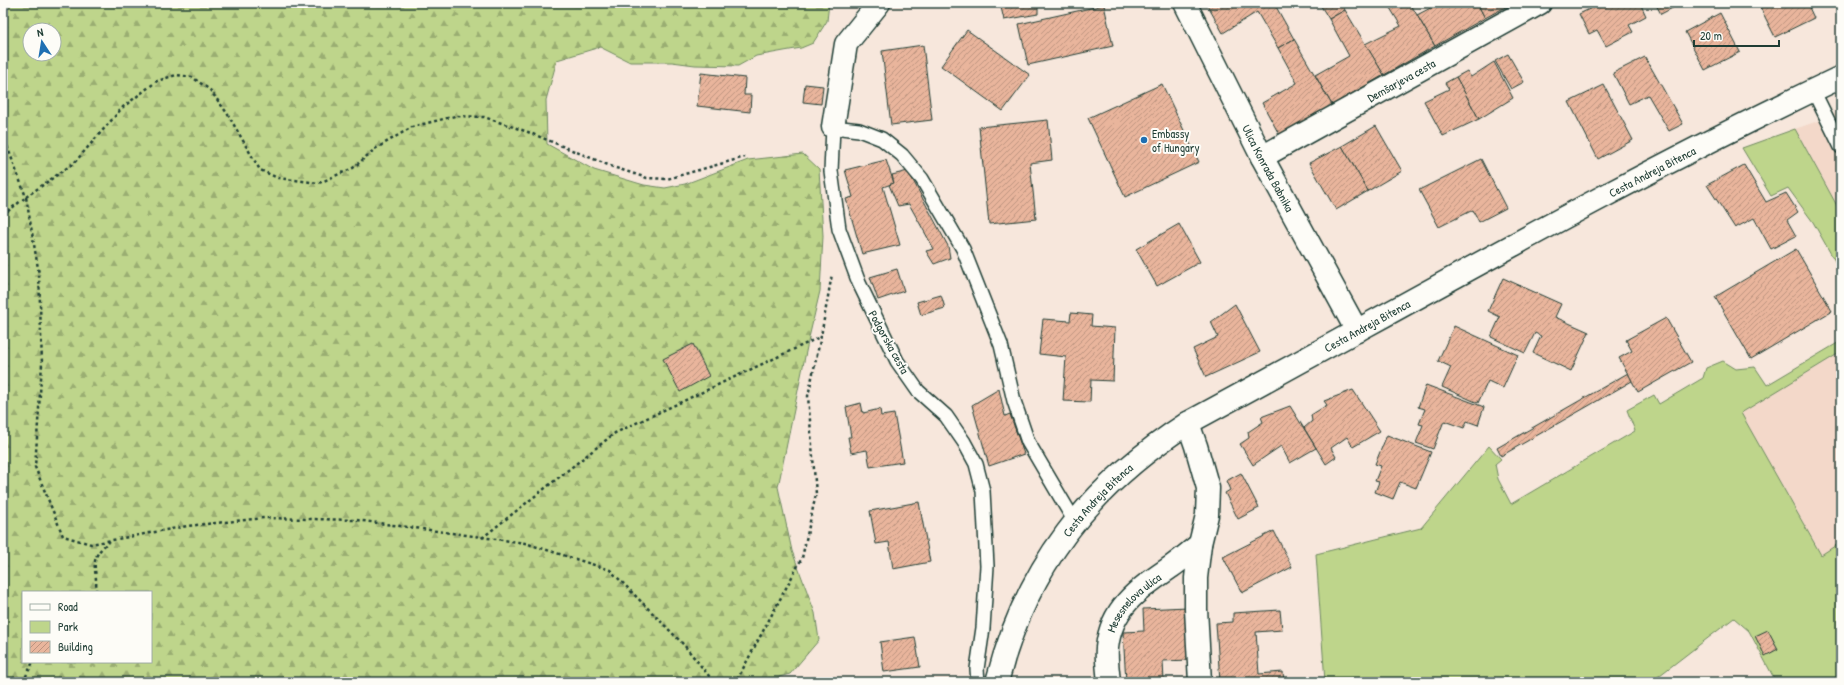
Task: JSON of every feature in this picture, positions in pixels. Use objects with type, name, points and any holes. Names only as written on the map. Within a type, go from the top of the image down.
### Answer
[{"type":"street","name":"Podgorska cesta","points":[[834,127],[846,44],[879,3]]},
{"type":"street","name":"Ulica Konrada Babnika","points":[[1185,3],[1262,157],[1357,331]]},
{"type":"street","name":"Demšarjeva cesta","points":[[1262,157],[1540,3]]},
{"type":"street","name":"Cesta Andreja Bitenca","points":[[997,682],[1012,635],[1023,607],[1042,571],[1074,522],[1106,487],[1130,464],[1160,441],[1188,423],[1624,185],[1745,122],[1841,77]]},
{"type":"street","points":[[1188,423],[1208,488],[1207,515],[1200,544],[1196,578],[1200,682]]},
{"type":"street","name":"Mesesnelova ulica","points":[[1109,682],[1107,649],[1112,623],[1125,603],[1142,586],[1172,566],[1200,544]]},
{"type":"lane","points":[[1813,90],[1841,148]]},
{"type":"lane","points":[[834,127],[859,130],[882,139],[902,156],[922,179],[963,249],[1001,345],[1014,401],[1028,442],[1074,522]]},
{"type":"lane","name":"Podgorska cesta","points":[[834,127],[831,171],[839,229],[858,283],[897,361],[918,390],[946,416],[964,442],[976,464],[982,491],[987,566],[983,628],[977,669],[978,682]]},
{"type":"path","points":[[3,215],[75,162],[123,107],[157,81],[176,75],[192,78],[210,90],[227,113],[260,170],[278,178],[319,183],[353,168],[375,149],[412,127],[455,116],[484,117],[528,132],[613,167],[647,178],[667,179],[745,157]]},
{"type":"path","points":[[3,136],[26,197],[39,274],[42,364],[35,467],[64,536],[91,544],[187,526],[264,518],[356,520],[525,543],[610,570],[684,645],[713,681],[717,682]]},
{"type":"path","points":[[725,682],[738,678],[802,558],[816,494],[808,396],[821,336],[833,267]]},
{"type":"path","points":[[482,538],[615,433],[821,336]]},
{"type":"path","points":[[96,591],[95,558],[98,550],[110,540]]},
{"type":"path","points":[[23,682],[32,663]]},
{"type":"shaded area","points":[[1841,110],[1841,213],[1795,129]]},
{"type":"shaded area","points":[[1841,352],[1841,542],[1822,556],[1741,413]]},
{"type":"green space","points":[[3,3],[829,3],[827,21],[813,43],[801,48],[756,56],[738,66],[695,65],[672,62],[630,62],[600,47],[557,60],[546,100],[547,144],[594,170],[644,185],[665,188],[685,184],[748,160],[803,154],[819,169],[823,236],[820,291],[778,487],[792,551],[815,613],[819,640],[790,674],[779,677],[777,682],[3,682]]},
{"type":"green space","points":[[1795,129],[1841,213],[1841,272],[1813,222],[1788,188],[1771,196],[1742,148]]},
{"type":"green space","points":[[1841,341],[1841,352],[1741,413],[1821,555],[1841,542],[1841,682],[1776,682],[1749,631],[1734,618],[1651,682],[1325,682],[1316,554],[1421,528],[1489,446],[1501,459],[1495,464],[1498,479],[1511,504],[1635,431],[1627,410],[1654,395],[1659,404],[1703,378],[1706,368],[1723,361],[1736,369],[1755,367],[1767,385]]},
{"type":"building","points":[[1000,3],[1038,3],[1038,14],[1004,20]]},
{"type":"building","points":[[1206,3],[1274,3],[1294,39],[1278,48],[1257,12],[1223,33]]},
{"type":"building","points":[[1319,3],[1341,3],[1345,10],[1329,19]]},
{"type":"building","points":[[1387,3],[1410,3],[1435,46],[1384,75],[1365,44],[1401,26]]},
{"type":"building","points":[[1440,3],[1477,3],[1485,18],[1435,46],[1417,15]]},
{"type":"building","points":[[1477,3],[1513,3],[1485,18]]},
{"type":"building","points":[[1602,3],[1640,3],[1646,16],[1629,25],[1633,32],[1606,46],[1597,30],[1589,34],[1579,14]]},
{"type":"building","points":[[1655,3],[1682,3],[1661,14]]},
{"type":"building","points":[[1758,3],[1807,3],[1814,18],[1775,37]]},
{"type":"building","points":[[1104,5],[1113,46],[1028,65],[1019,24]]},
{"type":"building","points":[[1345,10],[1384,75],[1332,105],[1315,75],[1349,56],[1329,19]]},
{"type":"building","points":[[1720,13],[1740,52],[1705,70],[1685,32]]},
{"type":"building","points":[[967,30],[1030,75],[1003,111],[941,66]]},
{"type":"building","points":[[1294,39],[1332,105],[1280,136],[1262,103],[1297,83],[1278,48]]},
{"type":"building","points":[[923,45],[932,120],[891,125],[882,51]]},
{"type":"building","points":[[1508,54],[1524,82],[1511,89],[1495,61]]},
{"type":"building","points":[[1645,57],[1683,124],[1669,131],[1648,95],[1629,104],[1613,73]]},
{"type":"building","points":[[1494,62],[1513,98],[1479,119],[1456,77],[1467,71],[1471,77]]},
{"type":"building","points":[[701,73],[745,78],[744,95],[751,95],[750,112],[697,106]]},
{"type":"building","points":[[1456,77],[1479,119],[1443,136],[1424,101],[1449,89],[1445,83]]},
{"type":"building","points":[[805,84],[823,86],[821,104],[803,102]]},
{"type":"building","name":"Embassy of Hungary","points":[[1162,84],[1199,162],[1125,197],[1088,118]]},
{"type":"building","points":[[1604,85],[1633,140],[1598,159],[1569,102]]},
{"type":"building","points":[[1048,120],[1052,160],[1030,163],[1036,219],[989,224],[979,127]]},
{"type":"building","points":[[1376,126],[1402,171],[1368,191],[1342,146]]},
{"type":"building","points":[[1342,146],[1368,191],[1336,210],[1309,163]]},
{"type":"building","points":[[1481,159],[1506,208],[1479,222],[1473,210],[1439,227],[1419,190]]},
{"type":"building","points":[[886,160],[894,183],[883,187],[900,245],[862,254],[846,199],[853,197],[845,170]]},
{"type":"building","points":[[1744,165],[1766,202],[1786,193],[1798,212],[1787,220],[1796,236],[1771,249],[1754,218],[1735,228],[1707,185]]},
{"type":"building","points":[[908,171],[948,246],[950,258],[934,264],[926,251],[934,249],[909,204],[898,206],[889,185],[894,183],[892,175]]},
{"type":"building","points":[[1179,224],[1200,262],[1157,286],[1136,249]]},
{"type":"building","points":[[1796,249],[1832,311],[1751,359],[1715,297]]},
{"type":"building","points":[[897,269],[904,291],[878,300],[870,277]]},
{"type":"building","points":[[1503,278],[1561,304],[1555,317],[1589,332],[1571,371],[1533,353],[1541,336],[1535,333],[1525,353],[1491,337],[1500,317],[1488,311]]},
{"type":"building","points":[[941,295],[945,308],[921,315],[917,302]]},
{"type":"building","points":[[1235,304],[1260,352],[1206,377],[1193,349],[1218,337],[1211,322]]},
{"type":"building","points":[[1071,313],[1092,315],[1091,326],[1115,328],[1113,381],[1091,380],[1090,402],[1063,401],[1066,357],[1039,354],[1043,319],[1070,321]]},
{"type":"building","points":[[1666,318],[1691,362],[1638,392],[1619,358],[1632,351],[1626,340]]},
{"type":"building","points":[[1454,326],[1518,355],[1503,388],[1488,381],[1478,403],[1442,387],[1451,367],[1438,361]]},
{"type":"building","points":[[693,344],[709,376],[680,392],[663,359]]},
{"type":"building","points":[[1628,373],[1632,381],[1501,456],[1497,448]]},
{"type":"building","points":[[1426,385],[1484,407],[1478,425],[1467,421],[1464,428],[1444,421],[1433,449],[1416,443],[1423,425],[1419,424],[1425,409],[1418,407]]},
{"type":"building","points":[[999,389],[1005,416],[1010,414],[1024,454],[989,466],[972,405]]},
{"type":"building","points":[[1353,390],[1380,431],[1353,447],[1347,437],[1331,448],[1336,457],[1326,464],[1304,428],[1312,421],[1311,415],[1327,405],[1324,401]]},
{"type":"building","points":[[861,403],[863,413],[880,409],[881,416],[894,414],[903,462],[870,467],[867,450],[851,453],[848,437],[851,437],[846,407]]},
{"type":"building","points":[[1290,406],[1316,448],[1290,463],[1281,446],[1253,465],[1240,444],[1249,438],[1248,432],[1263,422],[1261,417]]},
{"type":"building","points":[[1387,435],[1431,452],[1416,488],[1400,482],[1393,499],[1375,492],[1379,482],[1375,481],[1381,466],[1375,464]]},
{"type":"building","points":[[1241,473],[1259,508],[1238,519],[1225,493],[1230,490],[1226,481]]},
{"type":"building","points":[[919,502],[930,562],[893,569],[889,542],[876,544],[870,511]]},
{"type":"building","points":[[1274,531],[1292,567],[1242,593],[1223,557]]},
{"type":"building","points":[[1188,607],[1190,660],[1163,661],[1164,682],[1126,682],[1123,632],[1144,631],[1143,609]]},
{"type":"building","points":[[1280,610],[1282,630],[1256,632],[1259,674],[1283,672],[1284,682],[1220,682],[1216,623],[1233,622],[1233,613]]},
{"type":"building","points":[[1768,630],[1778,649],[1765,656],[1755,636]]},
{"type":"building","points":[[915,637],[920,667],[884,672],[880,642]]},
{"type":"place","name":"Embassy of Hungary","points":[[1144,140]]}]
